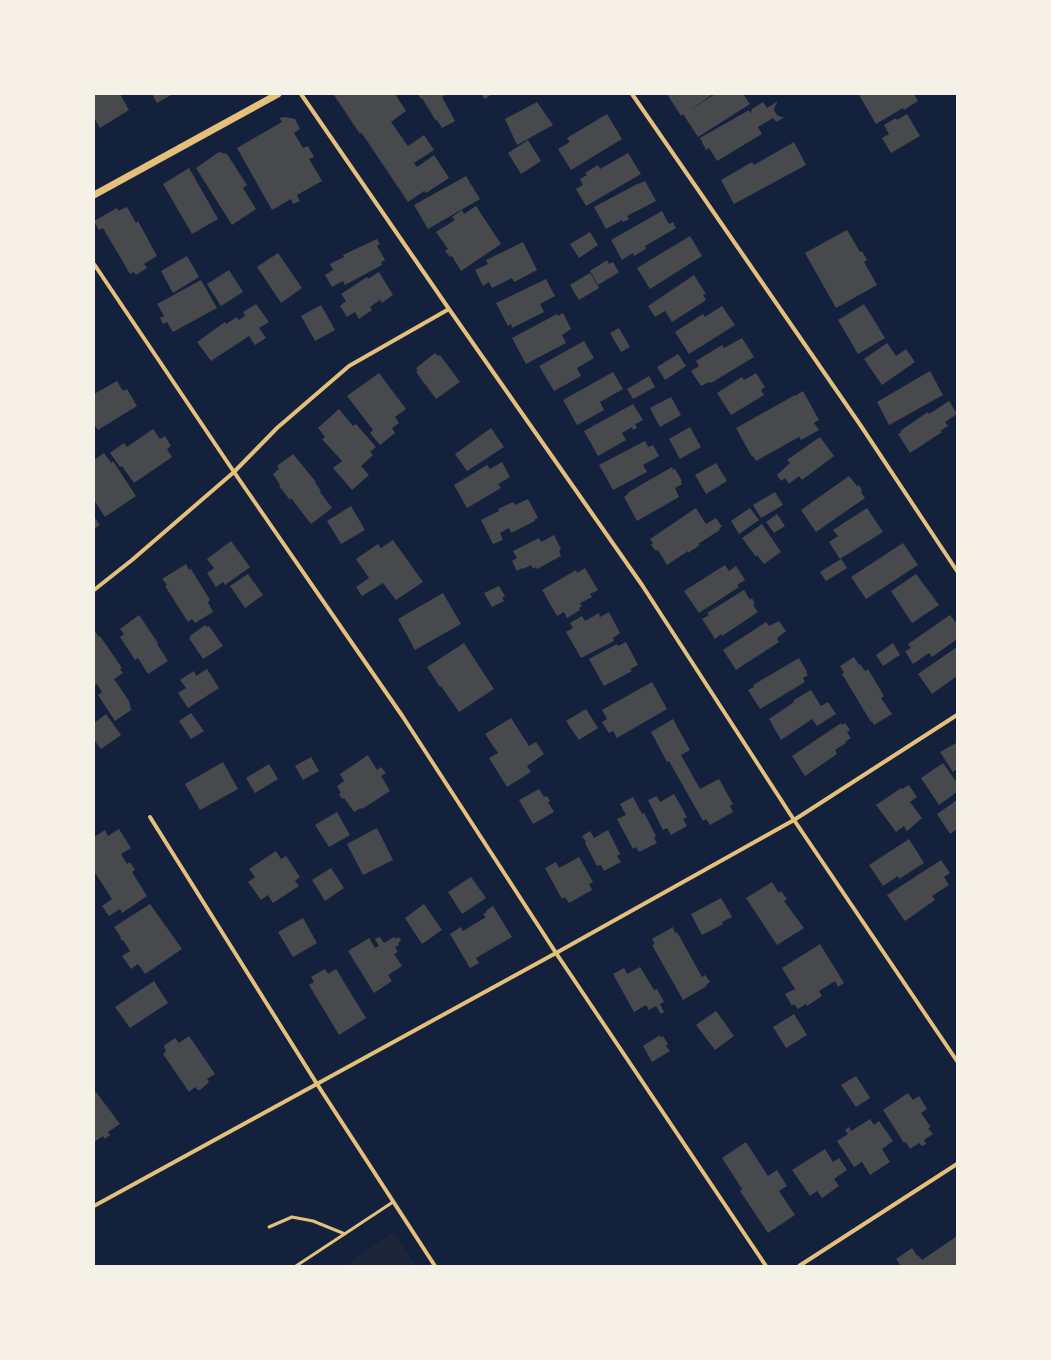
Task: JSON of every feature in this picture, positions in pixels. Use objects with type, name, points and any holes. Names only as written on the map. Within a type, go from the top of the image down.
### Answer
[{"type":"street","points":[[94,195],[278,94]]},
{"type":"street","points":[[301,94],[642,585],[794,820],[957,1061]]},
{"type":"street","points":[[632,94],[862,426],[957,571]]},
{"type":"street","points":[[94,264],[234,472],[403,717],[556,953],[766,1266]]},
{"type":"street","points":[[94,590],[132,560],[234,472],[277,428],[349,366],[449,309]]},
{"type":"street","points":[[94,1206],[556,953],[794,820],[957,715]]},
{"type":"street","points":[[150,817],[316,1084],[435,1266]]},
{"type":"street","points":[[799,1266],[957,1164]]},
{"type":"lane","points":[[296,1266],[393,1202]]},
{"type":"lane","points":[[268,1227],[292,1217],[313,1221],[345,1234]]},
{"type":"shaded area","points":[[394,1232],[416,1266],[344,1266]]},
{"type":"building","points":[[94,94],[120,94],[129,110],[100,128],[94,118]]},
{"type":"building","points":[[152,94],[173,94],[157,103]]},
{"type":"building","points":[[395,94],[406,111],[391,122],[408,146],[424,135],[434,150],[414,163],[417,167],[434,155],[449,178],[426,193],[424,191],[408,202],[361,132],[360,134],[334,95]]},
{"type":"building","points":[[418,94],[447,94],[442,97],[455,121],[442,128]]},
{"type":"building","points":[[481,94],[492,94],[485,99]]},
{"type":"building","points":[[667,94],[713,94],[689,111],[715,94],[743,94],[750,104],[698,137],[683,114],[681,116]]},
{"type":"building","points":[[914,94],[918,101],[876,124],[859,95]]},
{"type":"building","points":[[778,101],[774,110],[777,115],[785,117],[776,122],[773,118],[758,127],[762,134],[717,161],[709,148],[706,150],[700,138],[749,110],[750,113],[752,109],[763,102],[767,108]]},
{"type":"building","points":[[537,102],[553,125],[517,145],[505,119]]},
{"type":"building","points":[[607,114],[622,139],[571,170],[558,149],[570,142],[567,138]]},
{"type":"building","points":[[907,114],[920,136],[891,153],[882,138],[889,134],[884,125]]},
{"type":"building","points":[[285,117],[295,119],[300,129],[294,133],[303,148],[308,146],[314,157],[309,159],[322,181],[297,195],[300,201],[293,204],[291,199],[272,210],[237,148],[282,122],[279,118]]},
{"type":"building","points":[[528,140],[541,161],[521,174],[508,153]]},
{"type":"building","points":[[794,142],[806,165],[734,204],[721,180],[752,162],[754,165]]},
{"type":"building","points":[[219,152],[227,154],[247,185],[243,188],[256,209],[232,225],[196,168]]},
{"type":"building","points":[[628,153],[641,174],[586,206],[576,189],[583,185],[580,179],[587,175],[585,173],[598,165],[600,169]]},
{"type":"building","points":[[189,168],[218,219],[192,234],[163,184]]},
{"type":"building","points":[[466,176],[480,199],[428,229],[414,205]]},
{"type":"building","points":[[645,181],[656,201],[627,216],[629,219],[623,222],[622,220],[606,229],[594,207]]},
{"type":"building","points":[[476,206],[501,244],[461,271],[452,256],[450,257],[445,251],[448,249],[436,232],[455,220],[452,217],[462,210],[464,214]]},
{"type":"building","points":[[127,207],[136,223],[138,221],[157,256],[144,264],[147,268],[136,275],[134,272],[130,274],[103,228],[99,230],[94,221],[117,208],[118,211]]},
{"type":"building","points":[[662,211],[669,224],[673,222],[676,228],[645,246],[646,249],[634,256],[633,253],[622,260],[611,240]]},
{"type":"building","points":[[847,230],[860,252],[862,251],[867,260],[864,262],[877,285],[836,308],[805,253]]},
{"type":"building","points":[[590,232],[598,245],[579,258],[570,244]]},
{"type":"building","points":[[690,236],[702,256],[650,289],[637,268]]},
{"type":"building","points":[[377,239],[380,244],[377,246],[385,260],[381,262],[382,265],[345,285],[343,281],[332,287],[325,275],[333,270],[330,264],[344,257],[343,255]]},
{"type":"building","points":[[523,242],[537,270],[514,282],[512,278],[492,288],[489,282],[483,286],[475,270],[488,264],[486,260]]},
{"type":"building","points":[[278,253],[302,288],[281,303],[257,267]]},
{"type":"building","points":[[187,256],[199,277],[173,293],[161,271]]},
{"type":"building","points":[[607,260],[609,264],[613,262],[619,272],[598,285],[590,271]]},
{"type":"building","points":[[229,270],[243,292],[221,306],[207,284]]},
{"type":"building","points":[[379,272],[393,295],[382,303],[380,300],[370,307],[372,310],[359,319],[355,312],[347,317],[340,306],[346,301],[341,294],[367,277],[368,279]]},
{"type":"building","points":[[590,273],[599,288],[579,300],[570,285]]},
{"type":"building","points":[[694,275],[706,294],[703,295],[706,300],[672,322],[665,311],[655,317],[648,306]]},
{"type":"building","points":[[546,279],[555,296],[540,304],[544,312],[512,328],[511,324],[508,326],[496,303]]},
{"type":"building","points":[[201,280],[217,308],[173,332],[167,322],[163,324],[160,318],[164,316],[157,304]]},
{"type":"building","points":[[256,304],[269,322],[259,328],[266,338],[255,345],[249,336],[211,361],[197,342],[225,322],[226,324],[237,317],[239,320],[245,316],[243,312]]},
{"type":"building","points":[[864,304],[885,338],[858,354],[838,320]]},
{"type":"building","points":[[321,305],[335,330],[315,341],[301,316]]},
{"type":"building","points":[[722,306],[735,325],[689,354],[675,332],[703,314],[705,317]]},
{"type":"building","points":[[563,313],[571,329],[562,335],[566,343],[526,364],[512,338],[557,314],[558,316]]},
{"type":"building","points":[[619,328],[630,347],[621,352],[610,333]]},
{"type":"building","points":[[742,338],[754,357],[711,383],[709,382],[701,386],[691,371],[699,366],[696,361],[722,345],[724,348]]},
{"type":"building","points":[[584,341],[594,358],[577,368],[581,376],[554,391],[539,366]]},
{"type":"building","points":[[887,343],[896,356],[906,349],[915,362],[882,385],[864,359]]},
{"type":"building","points":[[435,353],[438,356],[440,355],[460,382],[436,399],[416,372],[418,371],[416,368]]},
{"type":"building","points":[[678,354],[686,366],[665,380],[657,367]]},
{"type":"building","points":[[930,371],[943,395],[889,425],[877,402]]},
{"type":"building","points":[[613,372],[623,389],[600,402],[604,410],[577,425],[563,400]]},
{"type":"building","points":[[379,373],[406,409],[395,417],[399,423],[392,428],[395,433],[380,445],[370,433],[373,430],[347,396]]},
{"type":"building","points":[[756,373],[765,387],[761,390],[764,395],[731,415],[717,393],[742,377],[744,380]]},
{"type":"building","points":[[649,376],[655,387],[633,399],[627,389]]},
{"type":"building","points":[[117,381],[123,391],[127,389],[137,406],[98,430],[94,424],[94,394]]},
{"type":"building","points":[[803,391],[819,420],[814,423],[819,430],[801,440],[799,437],[756,461],[753,456],[752,457],[736,428]]},
{"type":"building","points":[[671,397],[681,415],[660,427],[650,408]]},
{"type":"building","points":[[949,401],[957,414],[945,422],[948,426],[940,431],[942,432],[910,453],[898,434],[902,432],[900,431],[928,412],[929,414]]},
{"type":"building","points":[[633,404],[643,420],[635,424],[637,428],[633,430],[632,427],[622,433],[626,440],[598,456],[584,431]]},
{"type":"building","points":[[339,409],[353,426],[356,424],[376,447],[370,452],[373,455],[361,466],[369,475],[352,490],[333,468],[342,461],[322,439],[325,437],[318,428]]},
{"type":"building","points":[[690,427],[701,447],[680,459],[669,439]]},
{"type":"building","points":[[491,428],[504,447],[467,471],[455,454]]},
{"type":"building","points":[[153,429],[160,439],[165,436],[171,446],[167,449],[172,457],[134,483],[122,466],[120,467],[110,453],[124,443],[127,447]]},
{"type":"building","points":[[820,437],[834,456],[802,480],[799,476],[789,484],[785,478],[781,481],[777,475],[790,463],[787,460]]},
{"type":"building","points":[[645,441],[648,447],[653,445],[659,456],[643,465],[647,472],[613,490],[599,465]]},
{"type":"building","points":[[104,453],[111,463],[113,461],[136,496],[105,517],[94,500],[94,460]]},
{"type":"building","points":[[293,454],[316,482],[321,491],[320,492],[332,508],[311,524],[291,498],[290,500],[279,486],[280,485],[273,474],[279,469],[277,466]]},
{"type":"building","points":[[502,462],[510,477],[498,484],[501,488],[467,508],[454,485],[487,465],[490,469]]},
{"type":"building","points":[[716,463],[727,481],[706,494],[695,475]]},
{"type":"building","points":[[672,467],[673,470],[675,469],[682,481],[682,484],[675,488],[679,497],[637,521],[624,497],[628,494],[627,493]]},
{"type":"building","points":[[849,476],[857,486],[859,485],[865,498],[816,532],[801,510]]},
{"type":"building","points":[[775,492],[783,505],[761,518],[753,505]]},
{"type":"building","points":[[528,499],[538,518],[511,533],[509,528],[500,533],[503,540],[493,544],[481,520],[499,511],[498,509],[513,502],[515,505]]},
{"type":"building","points":[[351,506],[365,530],[341,544],[327,521]]},
{"type":"building","points":[[696,508],[706,524],[716,518],[722,527],[719,528],[720,530],[698,544],[700,545],[667,565],[658,550],[656,551],[651,545],[653,543],[650,539]]},
{"type":"building","points":[[750,508],[759,520],[739,534],[731,521]]},
{"type":"building","points":[[867,508],[883,532],[840,559],[829,542],[838,536],[833,530]]},
{"type":"building","points":[[777,514],[785,526],[774,533],[766,522]]},
{"type":"building","points":[[94,517],[100,525],[94,529]]},
{"type":"building","points":[[762,524],[781,552],[764,564],[757,555],[756,557],[742,538]]},
{"type":"building","points":[[554,535],[561,549],[559,551],[561,556],[537,569],[536,567],[533,569],[531,565],[517,571],[512,561],[517,558],[513,551],[539,538],[541,542]]},
{"type":"building","points":[[393,540],[423,582],[396,600],[383,583],[362,596],[356,587],[369,578],[356,559],[378,544],[381,548]]},
{"type":"building","points":[[231,541],[250,567],[225,585],[223,582],[216,587],[207,573],[214,568],[207,559]]},
{"type":"building","points":[[903,543],[918,565],[866,599],[851,577]]},
{"type":"building","points":[[841,559],[847,568],[826,581],[820,572]]},
{"type":"building","points":[[186,564],[189,570],[191,569],[210,600],[208,602],[213,612],[195,623],[192,619],[188,622],[162,579]]},
{"type":"building","points":[[725,565],[729,571],[736,566],[745,580],[737,585],[739,587],[699,613],[684,591]]},
{"type":"building","points":[[585,568],[598,590],[590,594],[592,597],[580,603],[582,606],[579,608],[580,610],[567,618],[564,612],[557,616],[542,590],[576,570],[577,573]]},
{"type":"building","points":[[248,574],[263,595],[245,608],[230,586]]},
{"type":"building","points":[[916,574],[939,605],[912,623],[891,591]]},
{"type":"building","points":[[499,586],[505,596],[502,598],[504,601],[492,607],[484,593]]},
{"type":"building","points":[[744,590],[750,600],[752,598],[755,604],[753,605],[758,612],[715,639],[702,619],[709,615],[707,613]]},
{"type":"building","points":[[443,593],[461,624],[415,650],[398,619]]},
{"type":"building","points":[[609,612],[620,633],[613,638],[614,641],[581,658],[566,632],[573,628],[570,623],[582,616],[585,621],[599,613],[600,617]]},
{"type":"building","points":[[139,615],[168,661],[148,674],[138,658],[135,660],[120,637],[124,634],[120,629]]},
{"type":"building","points":[[950,615],[957,624],[957,639],[932,657],[929,653],[913,664],[905,651],[911,648],[908,644]]},
{"type":"building","points":[[779,621],[786,631],[777,638],[779,642],[736,670],[723,650],[766,622],[769,626]]},
{"type":"building","points":[[205,625],[207,627],[209,626],[223,646],[203,659],[189,638]]},
{"type":"building","points":[[95,631],[122,668],[120,669],[123,673],[114,679],[129,701],[131,710],[115,721],[98,695],[102,692],[97,684],[94,684]]},
{"type":"building","points":[[626,642],[638,665],[630,669],[632,671],[604,686],[589,659],[617,644],[618,646]]},
{"type":"building","points":[[464,643],[494,689],[459,712],[427,667]]},
{"type":"building","points":[[893,643],[900,655],[883,666],[876,655]]},
{"type":"building","points":[[957,647],[957,676],[932,694],[918,674]]},
{"type":"building","points":[[854,657],[865,671],[868,669],[884,696],[881,698],[892,714],[874,725],[842,674],[844,673],[840,666]]},
{"type":"building","points":[[799,658],[808,675],[803,678],[805,682],[760,709],[748,690],[754,687],[753,685]]},
{"type":"building","points":[[207,669],[219,688],[188,708],[178,693],[186,688],[180,680],[194,671],[196,676]]},
{"type":"building","points":[[652,682],[667,709],[617,738],[613,731],[609,733],[602,722],[607,719],[602,710]]},
{"type":"building","points":[[811,690],[821,706],[828,702],[836,714],[817,726],[812,719],[781,740],[769,719],[794,702],[794,700]]},
{"type":"building","points":[[586,709],[598,728],[579,740],[566,721]]},
{"type":"building","points":[[191,713],[204,731],[191,739],[179,721]]},
{"type":"building","points":[[106,714],[121,735],[101,749],[94,740],[94,723]]},
{"type":"building","points":[[511,718],[529,746],[536,742],[544,754],[527,766],[531,772],[507,787],[489,758],[498,753],[485,734]]},
{"type":"building","points":[[673,719],[690,750],[681,755],[700,789],[719,779],[733,804],[730,806],[733,812],[710,825],[706,819],[703,821],[669,761],[667,762],[651,732]]},
{"type":"building","points":[[841,723],[842,725],[845,723],[850,730],[847,732],[851,738],[835,750],[837,754],[805,776],[792,756]]},
{"type":"building","points":[[956,743],[957,769],[953,772],[940,752]]},
{"type":"building","points":[[368,755],[377,770],[381,767],[386,773],[381,776],[390,791],[362,809],[361,808],[354,812],[344,798],[342,799],[339,794],[341,793],[337,786],[344,781],[340,774]]},
{"type":"building","points":[[311,757],[319,771],[303,780],[295,766]]},
{"type":"building","points":[[223,762],[238,789],[200,810],[185,784]]},
{"type":"building","points":[[943,763],[957,783],[957,792],[939,805],[921,778]]},
{"type":"building","points":[[269,764],[278,779],[255,793],[246,778]]},
{"type":"building","points":[[909,785],[917,797],[910,802],[922,818],[907,831],[904,826],[896,832],[876,805],[901,788],[902,789]]},
{"type":"building","points":[[539,789],[544,797],[547,796],[550,801],[548,802],[554,812],[533,824],[519,800]]},
{"type":"building","points":[[674,794],[687,817],[683,819],[687,826],[671,835],[667,828],[663,830],[648,800],[657,796],[660,802]]},
{"type":"building","points":[[633,797],[642,814],[644,813],[656,836],[654,838],[657,843],[639,852],[636,847],[633,849],[617,819],[626,815],[620,804]]},
{"type":"building","points":[[957,800],[957,829],[950,834],[937,814]]},
{"type":"building","points":[[337,812],[350,835],[329,847],[315,825]]},
{"type":"building","points":[[377,828],[393,860],[363,875],[347,844]]},
{"type":"building","points":[[119,829],[131,848],[121,854],[127,864],[130,862],[135,870],[132,872],[147,896],[122,913],[120,909],[109,916],[102,906],[112,899],[94,871],[94,837],[105,830],[108,836]]},
{"type":"building","points":[[608,830],[620,854],[617,856],[621,862],[604,871],[601,865],[597,866],[582,836],[590,831],[594,838]]},
{"type":"building","points":[[909,839],[924,863],[899,879],[898,876],[883,886],[869,865]]},
{"type":"building","points":[[276,851],[281,859],[286,856],[300,877],[295,881],[299,886],[273,903],[268,895],[261,900],[248,882],[255,877],[249,869]]},
{"type":"building","points":[[579,857],[593,882],[589,884],[592,890],[569,903],[565,897],[562,899],[545,868],[556,862],[559,868]]},
{"type":"building","points":[[941,860],[950,873],[944,877],[949,885],[932,896],[935,900],[905,921],[887,895]]},
{"type":"building","points":[[331,868],[344,888],[325,901],[312,880]]},
{"type":"building","points":[[471,877],[486,898],[462,914],[448,892]]},
{"type":"building","points":[[772,882],[779,893],[781,891],[787,899],[784,901],[804,928],[777,945],[746,898]]},
{"type":"building","points":[[721,898],[732,917],[722,922],[723,924],[702,935],[691,914]]},
{"type":"building","points":[[150,904],[182,949],[145,974],[138,964],[131,969],[122,956],[130,951],[114,927]]},
{"type":"building","points":[[424,904],[442,930],[422,944],[405,918]]},
{"type":"building","points":[[493,906],[512,937],[476,958],[479,963],[470,968],[450,934],[461,927],[463,931],[486,917],[483,914]]},
{"type":"building","points":[[303,918],[317,943],[293,957],[278,932]]},
{"type":"building","points":[[673,927],[675,933],[677,932],[702,977],[705,975],[710,982],[706,985],[707,986],[683,1000],[652,945],[655,944],[652,939]]},
{"type":"building","points":[[380,937],[384,943],[394,937],[395,939],[399,937],[401,941],[398,943],[399,945],[395,947],[398,952],[394,954],[402,966],[388,975],[392,981],[374,993],[348,951],[369,938],[375,948],[379,946],[375,939]]},
{"type":"building","points":[[820,944],[844,983],[838,987],[835,981],[819,991],[822,996],[807,1006],[806,1004],[798,1009],[794,1004],[792,1006],[785,994],[795,989],[782,968]]},
{"type":"building","points":[[640,967],[654,990],[657,989],[664,1002],[660,1004],[664,1012],[661,1014],[656,1006],[649,1010],[646,1005],[634,1012],[613,974],[624,968],[627,974]]},
{"type":"building","points":[[325,969],[328,974],[336,969],[366,1018],[339,1035],[309,985],[314,982],[311,977]]},
{"type":"building","points":[[154,981],[168,1003],[130,1028],[115,1007]]},
{"type":"building","points":[[716,1011],[734,1036],[715,1050],[696,1025]]},
{"type":"building","points":[[794,1014],[807,1035],[786,1048],[773,1027]]},
{"type":"building","points":[[660,1035],[661,1038],[663,1036],[668,1044],[666,1046],[670,1051],[652,1062],[643,1046]]},
{"type":"building","points":[[189,1036],[215,1074],[207,1079],[209,1082],[200,1090],[195,1087],[189,1092],[163,1054],[166,1051],[164,1047],[165,1045],[175,1038],[179,1043]]},
{"type":"building","points":[[856,1076],[870,1098],[856,1107],[841,1085]]},
{"type":"building","points":[[96,1092],[120,1124],[108,1132],[110,1135],[105,1139],[103,1136],[94,1142],[94,1093]]},
{"type":"building","points":[[908,1093],[913,1100],[919,1096],[927,1109],[921,1113],[931,1127],[928,1128],[933,1134],[924,1140],[926,1144],[922,1146],[919,1143],[910,1149],[906,1142],[904,1143],[883,1110]]},
{"type":"building","points":[[870,1119],[874,1125],[879,1121],[893,1141],[882,1149],[890,1162],[870,1175],[862,1162],[854,1167],[837,1141],[848,1134],[845,1130],[849,1127],[851,1131]]},
{"type":"building","points":[[746,1142],[768,1176],[777,1170],[787,1186],[779,1191],[795,1215],[768,1233],[740,1191],[742,1189],[722,1158]]},
{"type":"building","points":[[825,1149],[833,1162],[839,1158],[847,1170],[834,1179],[839,1186],[822,1198],[817,1191],[810,1196],[792,1170]]},
{"type":"building","points":[[957,1236],[957,1266],[901,1266],[896,1259],[912,1248],[917,1256],[918,1255],[922,1260]]}]
